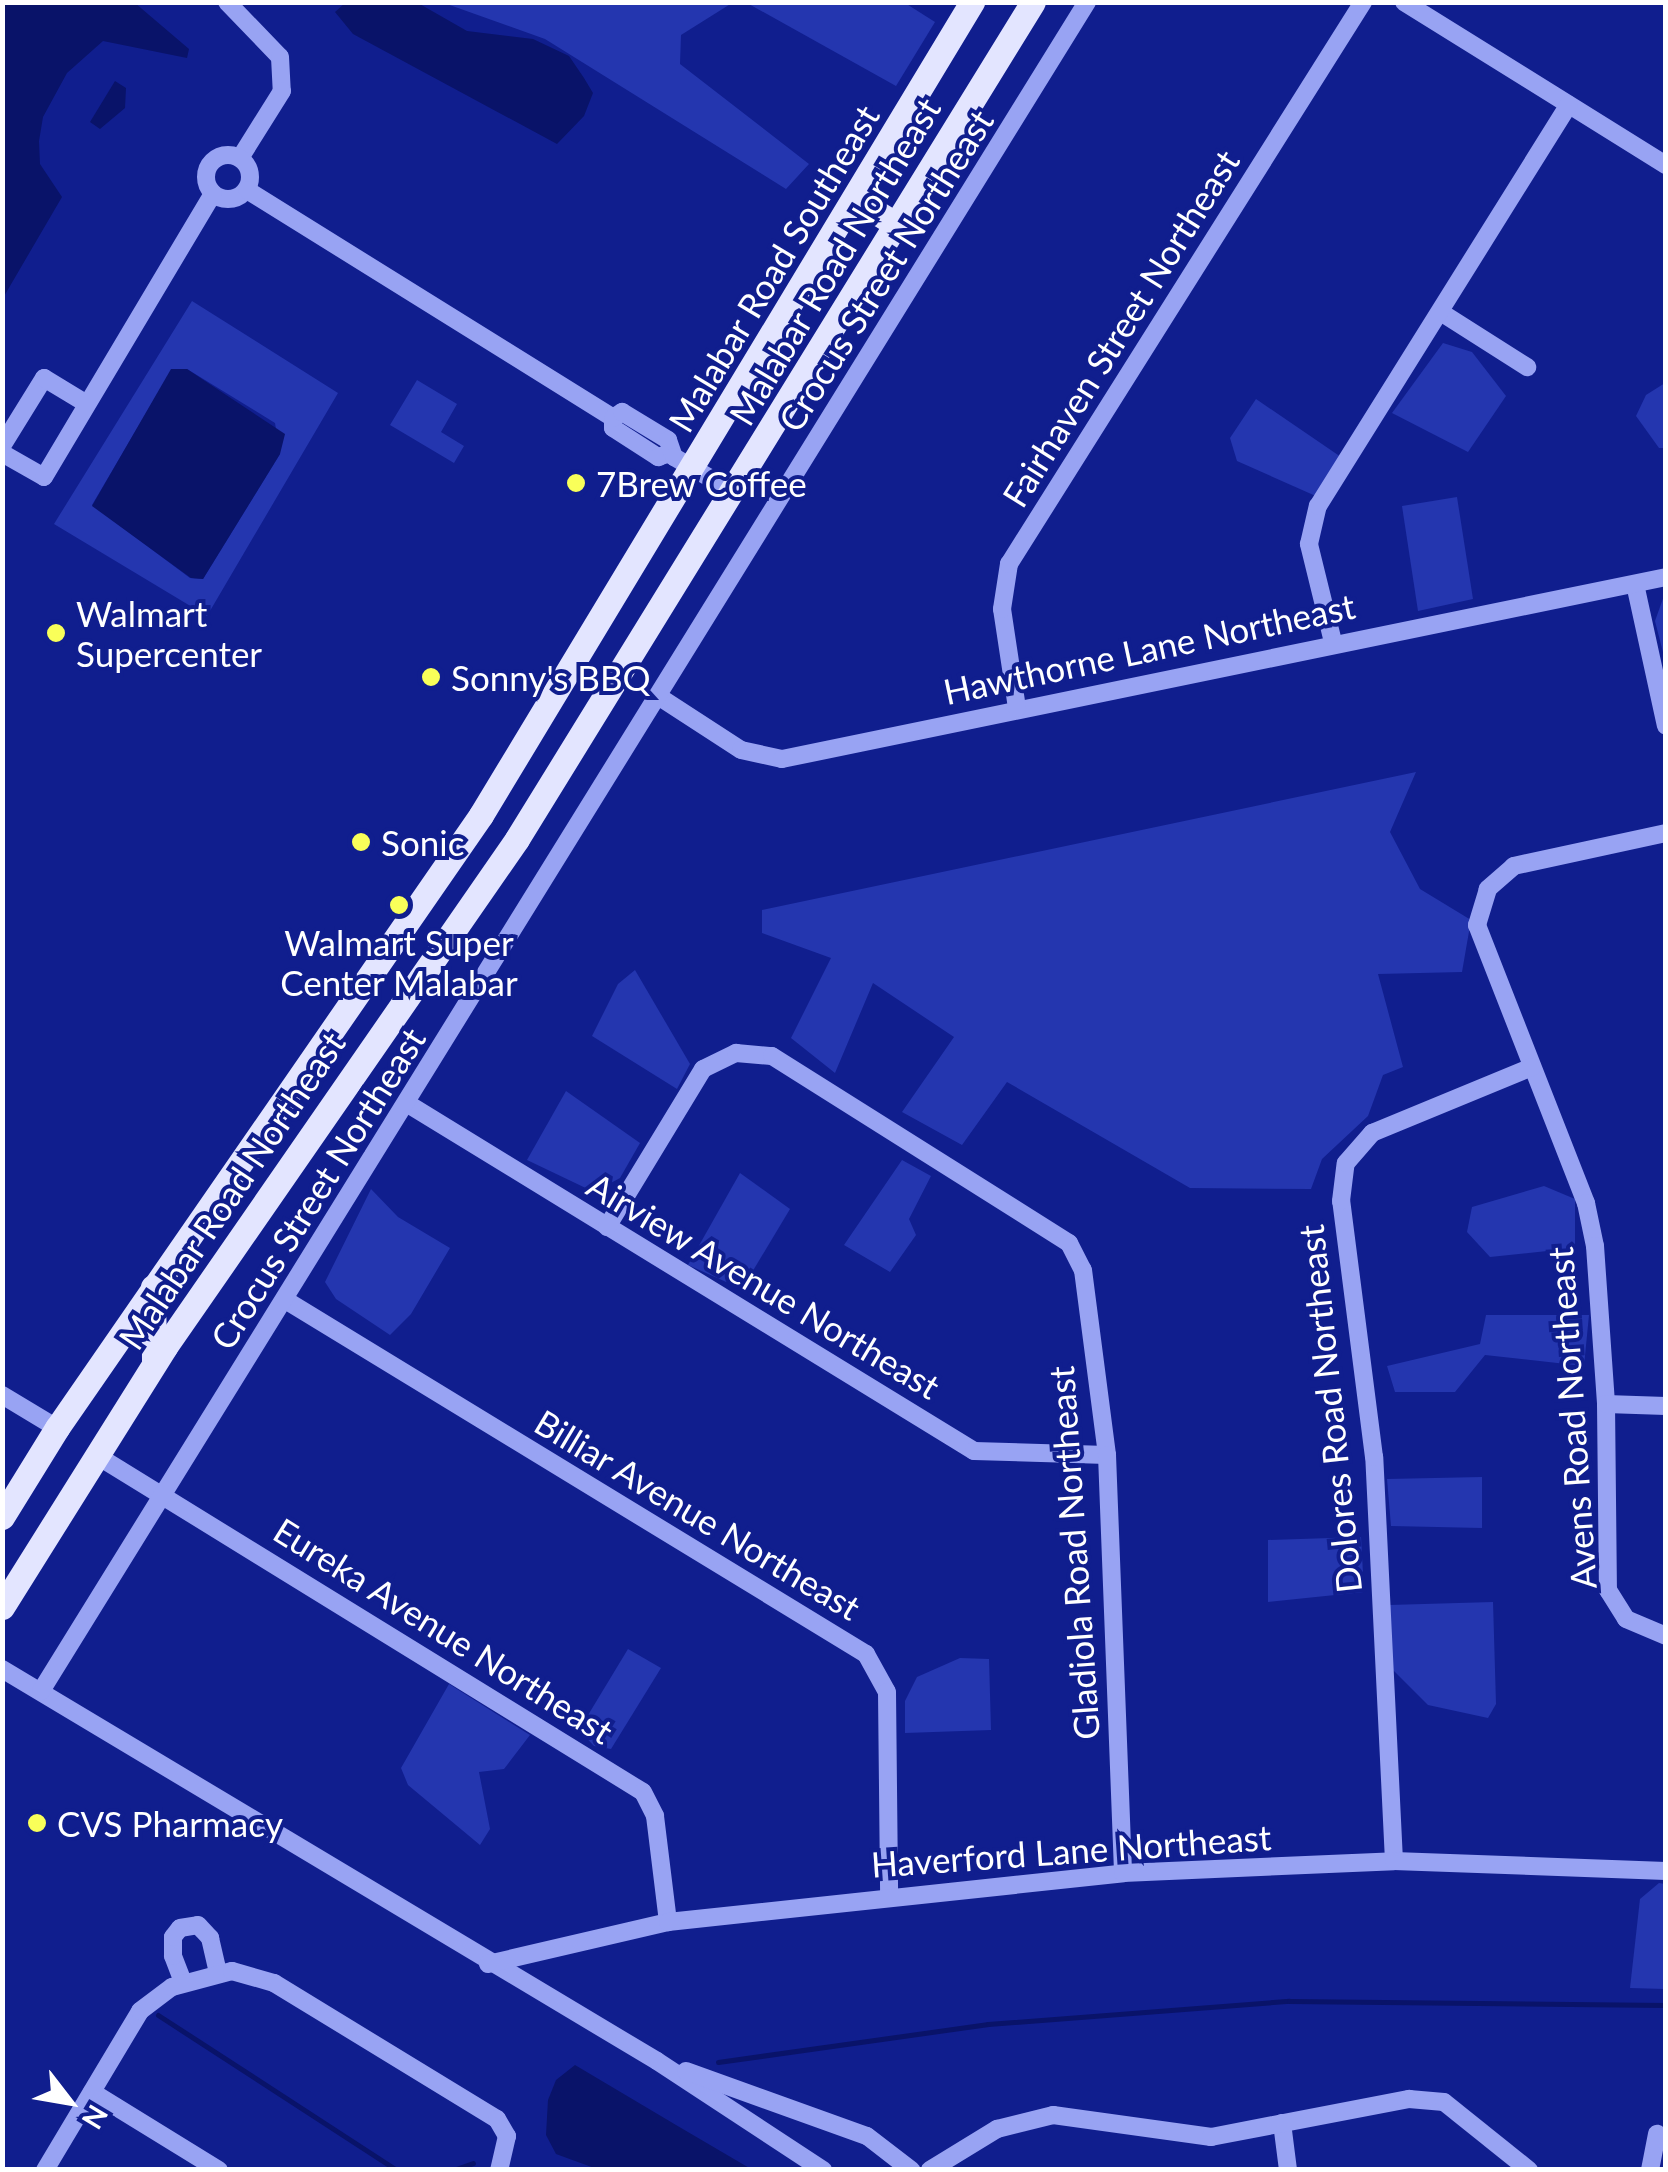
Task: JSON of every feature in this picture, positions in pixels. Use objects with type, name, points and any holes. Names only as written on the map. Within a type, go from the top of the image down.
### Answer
[{"type":"main road","name":"Malabar Road Southeast","points":[[2,1517],[56,1428],[481,815],[972,2]]},
{"type":"main road","name":"Malabar Road Northeast","points":[[2,1607],[153,1366],[517,839],[1033,2]]},
{"type":"main road","points":[[855,200],[897,225]]},
{"type":"main road","points":[[153,1287],[153,1366]]},
{"type":"street","points":[[227,2],[280,57],[282,90],[240,158]]},
{"type":"street","name":"Crocus Street Northeast","points":[[41,1691],[661,698],[1087,2]]},
{"type":"street","name":"Fairhaven Street Northeast","points":[[1017,708],[1002,609],[1009,564],[1363,2]]},
{"type":"street","points":[[1404,2],[1666,165]]},
{"type":"street","points":[[1333,642],[1309,544],[1318,506],[1569,105]]},
{"type":"street","points":[[223,155],[240,158],[250,174],[246,190],[234,198],[212,194],[205,175],[211,162],[223,155]]},
{"type":"street","points":[[246,190],[613,418],[613,428],[658,457],[670,453],[734,492]]},
{"type":"street","points":[[87,404],[44,378],[2,449],[44,478],[212,194]]},
{"type":"street","points":[[1442,313],[1527,367]]},
{"type":"street","name":"Hawthorne Lane Northeast","points":[[661,698],[741,750],[782,759],[1333,642],[1666,578]]},
{"type":"street","points":[[1634,584],[1666,726]]},
{"type":"street","name":"Avens Road Northeast","points":[[1666,833],[1514,866],[1488,889],[1477,925],[1586,1204],[1606,1404],[1608,1590],[1626,1619],[1666,1636]]},
{"type":"street","name":"Gladiola Road Northeast","points":[[606,1227],[703,1070],[736,1053],[772,1056],[1069,1243],[1083,1270],[1106,1454],[1122,1873]]},
{"type":"street","name":"Dolores Road Northeast","points":[[1394,1861],[1374,1457],[1341,1201],[1346,1163],[1372,1133],[1532,1066]]},
{"type":"street","name":"Airview Avenue Northeast","points":[[408,1104],[974,1451],[1106,1454]]},
{"type":"street","name":"Billiar Avenue Northeast","points":[[286,1301],[866,1654],[886,1692],[889,1895]]},
{"type":"street","points":[[2,1395],[56,1428]]},
{"type":"street","points":[[1606,1404],[1666,1406]]},
{"type":"street","name":"Eureka Avenue Northeast","points":[[96,1455],[643,1792],[655,1816],[668,1922]]},
{"type":"street","points":[[2,1669],[488,1964],[657,2061],[823,2170]]},
{"type":"street","name":"Haverford Lane Northeast","points":[[488,1964],[668,1922],[889,1895],[1122,1873],[1394,1861],[1666,1871]]},
{"type":"street","points":[[183,1982],[173,1956],[172,1937],[180,1928],[198,1925],[210,1938],[218,1972]]},
{"type":"street","points":[[45,2170],[140,2012],[183,1982],[218,1972],[274,1983],[497,2119],[507,2136],[499,2170]]},
{"type":"street","points":[[657,2061],[867,2136],[911,2170]]},
{"type":"street","points":[[92,2092],[219,2170]]},
{"type":"street","points":[[930,2170],[997,2129],[1053,2115],[1211,2138],[1410,2099],[1444,2102],[1504,2163],[1529,2170]]},
{"type":"street","points":[[1282,2124],[1288,2170]]},
{"type":"street","points":[[1650,2170],[1657,2134]]},
{"type":"shaded area","points":[[3,2],[135,3],[189,49],[187,58],[103,41],[67,73],[43,117],[39,141],[40,164],[62,197],[3,298]]},
{"type":"shaded area","points":[[345,3],[418,3],[467,31],[533,39],[569,56],[593,93],[584,116],[557,144],[353,34],[335,12]]},
{"type":"shaded area","points":[[444,3],[732,3],[681,35],[680,64],[809,164],[786,189],[545,39]]},
{"type":"shaded area","points":[[747,3],[905,3],[935,22],[896,86]]},
{"type":"shaded area","points":[[115,81],[126,88],[125,108],[100,129],[90,122]]},
{"type":"shaded area","points":[[192,301],[338,393],[207,616],[54,524]],"holes":[[[172,369],[187,369],[275,423],[280,454],[203,579],[190,578],[92,505]]]},
{"type":"shaded area","points":[[1443,343],[1472,352],[1506,396],[1468,452],[1392,413]]},
{"type":"shaded area","points":[[171,369],[187,369],[285,434],[280,454],[203,579],[191,578],[92,506]]},
{"type":"shaded area","points":[[417,380],[457,404],[441,432],[464,446],[454,463],[390,425]]},
{"type":"shaded area","points":[[1665,383],[1665,448],[1659,448],[1636,416],[1646,395]]},
{"type":"shaded area","points":[[1256,399],[1341,457],[1318,497],[1237,461],[1230,438]]},
{"type":"shaded area","points":[[1457,497],[1473,599],[1418,611],[1402,506]]},
{"type":"shaded area","points":[[1665,593],[1665,660],[1655,621]]},
{"type":"shaded area","points":[[1416,772],[1390,832],[1420,889],[1471,920],[1462,972],[1378,974],[1403,1067],[1383,1075],[1368,1116],[1322,1159],[1311,1189],[1190,1188],[1007,1082],[962,1145],[902,1112],[954,1037],[873,983],[835,1073],[791,1038],[831,958],[762,933],[762,910]]},
{"type":"shaded area","points":[[635,970],[690,1064],[677,1089],[592,1036],[618,984]]},
{"type":"shaded area","points":[[566,1091],[640,1143],[620,1178],[594,1192],[527,1160]]},
{"type":"shaded area","points":[[902,1160],[931,1176],[909,1219],[916,1235],[890,1272],[844,1245]]},
{"type":"shaded area","points":[[740,1173],[790,1209],[742,1289],[688,1265]]},
{"type":"shaded area","points":[[1544,1186],[1575,1199],[1575,1248],[1490,1257],[1467,1232],[1472,1207]]},
{"type":"shaded area","points":[[371,1189],[398,1217],[450,1248],[411,1314],[390,1335],[336,1299],[325,1282]]},
{"type":"shaded area","points":[[1486,1315],[1589,1315],[1584,1366],[1485,1355],[1455,1392],[1395,1392],[1387,1366],[1480,1344]]},
{"type":"shaded area","points":[[1482,1477],[1482,1528],[1391,1526],[1387,1479]]},
{"type":"shaded area","points":[[1361,1537],[1364,1592],[1268,1602],[1268,1540]]},
{"type":"shaded area","points":[[1493,1602],[1496,1704],[1488,1718],[1428,1705],[1392,1669],[1389,1605]]},
{"type":"shaded area","points":[[628,1649],[661,1668],[611,1749],[594,1746],[579,1730]]},
{"type":"shaded area","points":[[960,1658],[989,1659],[991,1730],[905,1733],[905,1701],[917,1677]]},
{"type":"shaded area","points":[[449,1684],[530,1735],[504,1769],[479,1772],[490,1829],[480,1845],[408,1785],[401,1768]]},
{"type":"shaded area","points":[[1659,1883],[1665,1884],[1665,1989],[1630,1988],[1640,1899]]},
{"type":"shaded area","points":[[575,2065],[751,2169],[597,2169],[556,2154],[546,2135],[548,2100],[556,2080]]},
{"type":"waterway","points":[[718,2062],[988,2024],[1289,2001],[1666,2005]]},
{"type":"waterway","points":[[158,2015],[397,2170]]},
{"type":"waterway","points":[[453,2170],[473,2163]]},
{"type":"place","name":"7Brew Coffee","points":[[576,483]]},
{"type":"place","name":"Walmart Supercenter","points":[[56,633]]},
{"type":"place","name":"Sonny's BBQ","points":[[431,677]]},
{"type":"place","name":"Sonic","points":[[361,842]]},
{"type":"place","name":"Walmart Super Center Malabar","points":[[399,905]]},
{"type":"place","name":"CVS Pharmacy","points":[[37,1823]]}]
